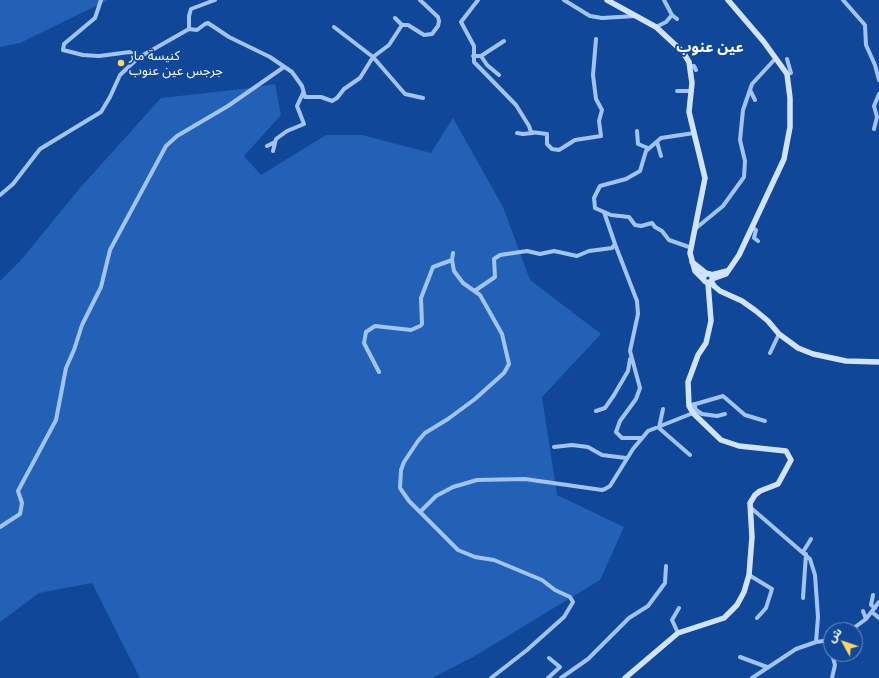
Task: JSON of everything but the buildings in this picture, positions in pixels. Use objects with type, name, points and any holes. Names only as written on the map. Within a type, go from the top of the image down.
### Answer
[{"type":"main road","points":[[607,0],[656,27],[683,52],[690,66],[691,91],[689,112],[705,178],[695,229],[689,247],[691,260],[695,271],[709,279],[720,291],[750,306],[768,321],[779,334],[792,345],[813,354],[846,361],[879,362]]},
{"type":"main road","points":[[709,279],[726,274],[731,269],[777,176],[786,152],[790,127],[790,98],[786,74],[776,58],[728,0]]},
{"type":"main road","points":[[625,678],[678,633],[724,618],[731,612],[741,598],[749,575],[751,544],[750,507],[755,495],[760,491],[778,484],[791,460],[786,451],[779,449],[739,446],[727,443],[721,440],[693,413],[688,389],[690,376],[698,354],[706,343],[711,321],[709,279]]},
{"type":"street","points":[[101,0],[95,18],[64,44],[63,50],[83,55],[99,56],[130,52],[138,58]]},
{"type":"street","points":[[189,29],[189,16],[191,9],[215,0]]},
{"type":"street","points":[[395,18],[402,25],[408,25],[424,35],[432,34],[440,21],[438,16],[426,2],[420,0]]},
{"type":"street","points":[[478,0],[461,22],[474,46],[474,62],[519,109],[533,133]]},
{"type":"street","points":[[564,0],[590,16],[607,18],[636,15]]},
{"type":"street","points":[[664,0],[672,15],[677,19]]},
{"type":"street","points":[[843,0],[865,25],[866,45],[875,65],[879,80]]},
{"type":"street","points":[[656,27],[666,22],[672,15]]},
{"type":"street","points":[[0,195],[13,184],[40,149],[101,112],[120,75],[138,58],[189,29],[197,30],[208,23],[229,37],[270,57],[298,79],[305,97],[321,97],[332,101],[335,100],[344,89],[360,78],[373,57],[389,45],[402,25]]},
{"type":"street","points":[[334,27],[373,57],[405,94],[423,98]]},
{"type":"street","points":[[517,133],[545,133],[548,144],[556,150],[562,149],[573,141],[601,136],[599,118],[602,110],[596,99],[593,75],[596,39]]},
{"type":"street","points":[[473,56],[481,56],[504,42]]},
{"type":"street","points":[[481,56],[487,65],[499,75]]},
{"type":"street","points":[[695,229],[723,206],[744,177],[745,161],[741,146],[740,133],[743,110],[754,82],[776,58]]},
{"type":"street","points":[[786,74],[791,73],[787,59]]},
{"type":"street","points":[[690,66],[694,66],[696,70]]},
{"type":"street","points":[[0,526],[20,514],[22,503],[18,491],[56,420],[66,368],[74,350],[82,325],[101,287],[110,250],[166,146],[177,136],[228,106],[276,75],[284,68]]},
{"type":"street","points":[[268,146],[284,132],[304,124],[297,106],[303,90]]},
{"type":"street","points":[[750,90],[756,100]]},
{"type":"street","points":[[677,91],[691,91]]},
{"type":"street","points":[[874,129],[877,117],[874,106],[879,94]]},
{"type":"street","points":[[637,131],[638,144],[648,148]]},
{"type":"street","points":[[689,247],[669,240],[662,231],[655,227],[652,223],[641,226],[635,225],[629,217],[611,215],[595,208],[594,198],[600,186],[626,179],[640,171],[648,148],[661,138],[694,133]]},
{"type":"street","points":[[273,151],[274,142]]},
{"type":"street","points":[[657,142],[661,156]]},
{"type":"street","points":[[604,212],[614,244],[637,301],[638,314],[630,351],[639,381],[639,392],[636,399],[623,415],[616,432],[622,438],[641,438]]},
{"type":"street","points":[[752,227],[756,230],[754,238],[758,241]]},
{"type":"street","points":[[476,290],[495,277],[494,259],[500,255],[527,250],[540,254],[554,251],[577,256],[589,251],[612,248],[614,244]]},
{"type":"street","points":[[453,253],[452,260],[454,271],[460,280],[470,289],[476,290],[480,294],[502,334],[509,364],[504,373],[460,410],[425,433],[409,452],[401,470],[400,488],[409,501],[458,550],[475,557],[494,560],[542,580],[555,590],[572,599],[572,606],[564,617],[491,678]]},
{"type":"street","points":[[379,372],[364,343],[366,332],[375,326],[411,330],[422,324],[422,293],[433,267],[452,260]]},
{"type":"street","points":[[770,352],[779,334]]},
{"type":"street","points":[[596,411],[604,408],[619,388],[628,371],[631,357]]},
{"type":"street","points":[[725,414],[717,416],[702,414],[692,405],[723,396],[745,416],[764,421]]},
{"type":"street","points":[[663,409],[659,428],[690,455]]},
{"type":"street","points":[[420,512],[436,496],[454,487],[477,480],[538,480],[602,490],[610,486],[626,458],[648,431],[693,413]]},
{"type":"street","points":[[554,447],[572,445],[588,446],[602,455],[626,458]]},
{"type":"street","points":[[750,507],[810,559],[814,575],[818,617],[816,642]]},
{"type":"street","points":[[803,598],[804,553],[811,539]]},
{"type":"street","points":[[561,678],[593,654],[629,618],[648,606],[665,583],[666,566]]},
{"type":"street","points":[[749,575],[772,590],[766,608],[757,618]]},
{"type":"street","points":[[873,595],[871,606],[875,608]]},
{"type":"street","points":[[862,622],[866,619],[879,602]]},
{"type":"street","points":[[678,633],[672,620],[679,608]]},
{"type":"street","points":[[863,611],[866,619]]},
{"type":"street","points":[[872,612],[879,618]]},
{"type":"street","points":[[752,678],[796,649],[816,642],[823,641]]},
{"type":"street","points":[[740,657],[767,667]]},
{"type":"street","points":[[548,678],[560,667],[549,658]]},
{"type":"street","points":[[832,678],[835,665],[834,662]]},
{"type":"shaded area","points":[[0,0],[108,0],[20,43],[0,47]]},
{"type":"shaded area","points":[[275,84],[281,115],[244,156],[261,175],[326,135],[362,135],[431,153],[453,118],[503,207],[530,280],[601,334],[542,397],[557,495],[624,527],[600,580],[473,657],[432,678],[140,678],[92,583],[39,593],[0,622],[0,281],[21,260],[80,188],[161,98]]},
{"type":"place","name":"كنيسة مار جرجس عين عنوب","points":[[121,63]]},
{"type":"district","name":"عين عنوب","points":[[710,47]]}]
